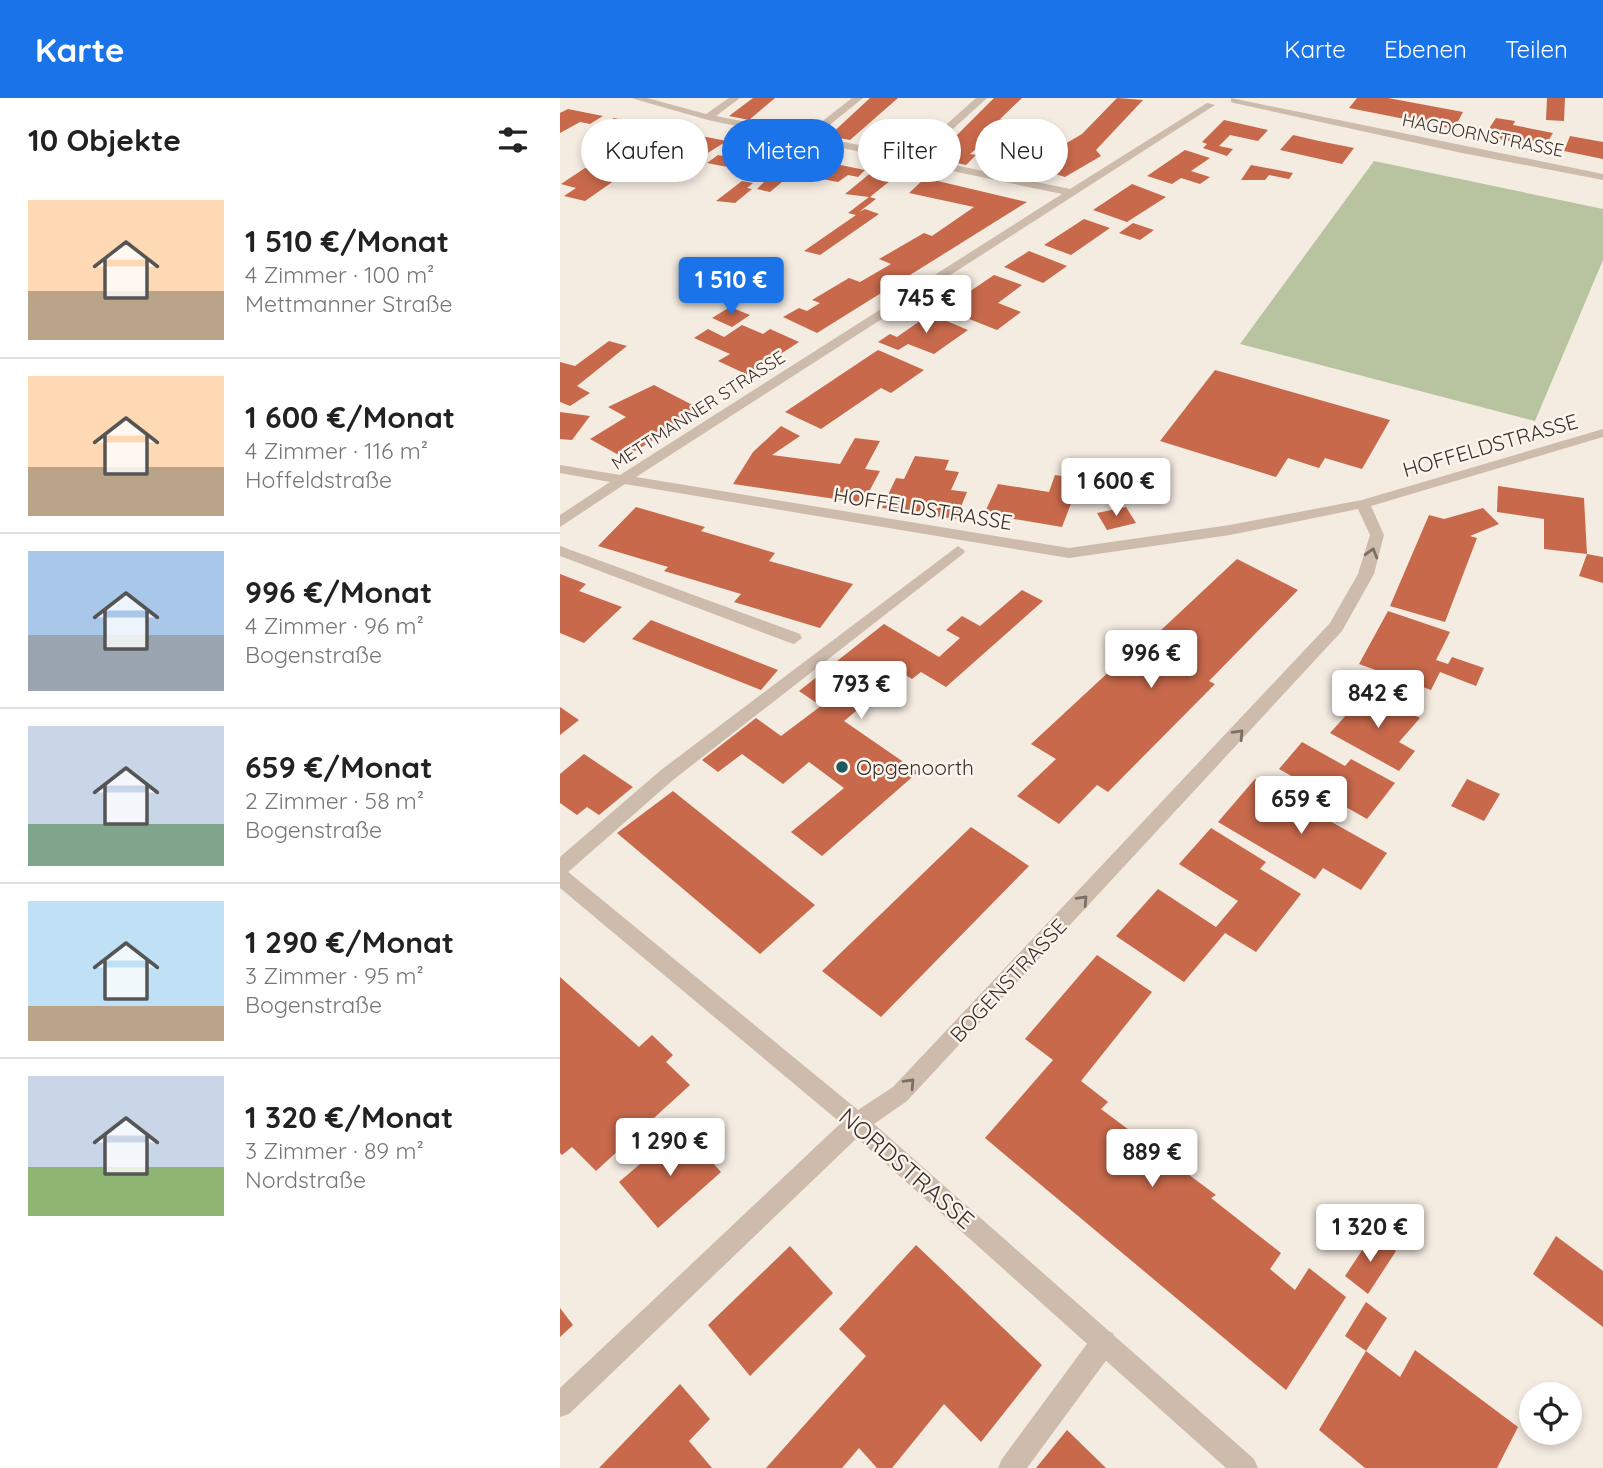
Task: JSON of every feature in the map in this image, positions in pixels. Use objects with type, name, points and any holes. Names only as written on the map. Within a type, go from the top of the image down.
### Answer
[{"type":"street","points":[[636,98],[722,120]]},
{"type":"street","points":[[708,117],[735,98]]},
{"type":"street","points":[[832,119],[859,98]]},
{"type":"street","points":[[959,119],[982,98]]},
{"type":"street","name":"HAGDORNSTRASSE","points":[[1220,102],[1603,177]]},
{"type":"street","name":"METTMANNER STRASSE","points":[[560,522],[621,479],[1220,102]]},
{"type":"street","points":[[961,170],[1073,193]]},
{"type":"street","name":"HOFFELDSTRASSE","points":[[560,469],[1069,553],[1230,530],[1363,503],[1603,433]]},
{"type":"street","name":"BOGENSTRASSE","points":[[560,1405],[856,1124],[900,1094],[1336,627],[1366,574],[1377,535],[1363,503]]},
{"type":"street","points":[[560,551],[794,638]]},
{"type":"street","points":[[560,868],[667,775],[957,551]]},
{"type":"street","name":"NORDSTRASSE","points":[[560,877],[632,934],[856,1124],[1245,1468]]},
{"type":"street","points":[[1011,1468],[1104,1342]]},
{"type":"green space","points":[[1374,161],[1603,209],[1603,260],[1535,421],[1240,344]]},
{"type":"building","points":[[753,98],[775,98],[750,119],[729,116]]},
{"type":"building","points":[[870,98],[898,98],[874,119],[858,119],[858,133],[850,140],[844,139],[844,122]]},
{"type":"building","points":[[994,98],[1022,98],[1000,119],[975,119],[975,150],[970,154],[975,156],[966,165],[961,164],[961,131]]},
{"type":"building","points":[[1117,98],[1143,100],[1096,150],[1101,156],[1068,175],[1068,142],[1082,134]]},
{"type":"building","points":[[1357,98],[1388,98],[1463,112],[1454,129],[1430,124],[1429,127],[1418,125],[1420,122],[1349,108]]},
{"type":"building","points":[[1547,98],[1565,98],[1564,121],[1546,120]]},
{"type":"building","points":[[568,109],[603,116],[598,119],[581,119],[581,122],[560,133],[560,113]]},
{"type":"building","points":[[1496,118],[1515,121],[1513,125],[1553,133],[1544,148],[1484,136]]},
{"type":"building","points":[[1224,120],[1268,130],[1258,141],[1230,135],[1219,146],[1233,149],[1227,156],[1203,148],[1207,144],[1202,142]]},
{"type":"building","points":[[1293,135],[1354,148],[1342,164],[1280,150]]},
{"type":"building","points":[[1570,136],[1603,142],[1603,159],[1564,151]]},
{"type":"building","points":[[708,138],[722,140],[722,144],[708,153]]},
{"type":"building","points":[[1185,150],[1210,158],[1191,171],[1210,177],[1200,184],[1181,178],[1172,184],[1147,176]]},
{"type":"building","points":[[718,155],[722,156],[722,166],[708,163],[708,162]]},
{"type":"building","points":[[1251,165],[1293,173],[1289,179],[1269,175],[1265,180],[1241,180]]},
{"type":"building","points":[[844,166],[858,169],[858,177],[848,175],[844,178]]},
{"type":"building","points":[[581,171],[581,182],[612,182],[585,201],[564,196],[576,188],[561,184]]},
{"type":"building","points":[[741,182],[753,183],[747,188],[752,189],[735,203],[716,201]]},
{"type":"building","points":[[764,182],[782,182],[770,192],[757,189]]},
{"type":"building","points":[[860,182],[889,182],[870,197],[876,199],[859,212],[865,209],[879,214],[820,255],[804,251],[856,215],[848,213],[869,197],[845,194]]},
{"type":"building","points":[[921,182],[942,182],[1027,202],[817,333],[783,317],[799,308],[807,311],[820,303],[812,300],[849,278],[860,282],[891,264],[879,259],[924,233],[932,236],[974,207],[909,193]]},
{"type":"building","points":[[1132,184],[1166,197],[1127,222],[1093,210]]},
{"type":"building","points":[[1084,219],[1110,228],[1071,255],[1044,245]]},
{"type":"building","points":[[1133,223],[1154,230],[1140,240],[1119,233]]},
{"type":"building","points":[[1029,251],[1067,266],[1043,283],[1004,267]]},
{"type":"building","points":[[994,275],[1022,285],[998,303],[1021,312],[997,330],[944,309]]},
{"type":"building","points":[[730,307],[750,315],[732,327],[712,318]]},
{"type":"building","points":[[930,314],[968,330],[934,354],[908,344],[898,350],[878,342],[890,334],[897,337]]},
{"type":"building","points":[[742,325],[763,334],[770,329],[799,342],[748,375],[718,361],[730,354],[694,338],[708,329],[724,337]]},
{"type":"building","points":[[609,341],[627,346],[577,386],[590,393],[570,406],[560,402],[560,362],[575,366]]},
{"type":"building","points":[[878,350],[924,370],[891,393],[881,388],[821,429],[785,412]]},
{"type":"building","points":[[1215,370],[1390,420],[1362,469],[1325,458],[1319,468],[1288,458],[1276,477],[1160,441]]},
{"type":"building","points":[[654,385],[702,410],[624,458],[590,439],[626,417],[608,407]]},
{"type":"building","points":[[560,412],[590,416],[572,440],[560,439]]},
{"type":"building","points":[[781,426],[800,436],[772,455],[840,464],[855,438],[880,441],[865,469],[880,471],[863,503],[733,484],[753,452]]},
{"type":"building","points":[[915,456],[949,460],[945,470],[959,472],[951,490],[967,492],[956,519],[882,508],[896,478],[904,479]]},
{"type":"building","points":[[1055,475],[1099,481],[1082,501],[1072,501],[1062,527],[984,514],[998,484],[1049,492]]},
{"type":"building","points":[[1498,486],[1584,498],[1587,554],[1544,549],[1544,519],[1497,512]]},
{"type":"building","points":[[636,507],[705,527],[701,531],[775,553],[769,561],[853,584],[820,628],[734,602],[741,594],[664,571],[668,567],[598,546]]},
{"type":"building","points":[[1126,507],[1136,523],[1107,530],[1097,513]]},
{"type":"building","points":[[1483,508],[1499,524],[1470,536],[1477,538],[1445,622],[1390,606],[1429,515],[1444,519]]},
{"type":"building","points":[[1587,554],[1603,557],[1603,583],[1579,576]]},
{"type":"building","points":[[1237,559],[1298,590],[1209,681],[1215,684],[1108,792],[1097,785],[1059,824],[1017,796],[1056,759],[1031,744],[1140,643],[1145,645]]},
{"type":"building","points":[[560,574],[586,584],[579,591],[622,607],[584,643],[560,633]]},
{"type":"building","points":[[1022,590],[1043,601],[946,687],[921,672],[912,679],[902,673],[844,721],[918,772],[822,856],[791,832],[844,788],[809,762],[783,784],[742,754],[718,772],[702,760],[756,718],[781,736],[821,706],[799,691],[884,624],[939,657],[960,638],[946,630],[962,616],[980,626]]},
{"type":"building","points":[[1388,611],[1450,632],[1436,660],[1448,664],[1452,657],[1484,668],[1476,686],[1440,672],[1431,690],[1359,664]]},
{"type":"building","points":[[651,620],[778,670],[761,690],[632,639]]},
{"type":"building","points":[[1368,691],[1420,718],[1399,742],[1415,751],[1399,771],[1330,733]]},
{"type":"building","points":[[560,707],[579,720],[560,735]]},
{"type":"building","points":[[1302,742],[1345,766],[1351,759],[1395,783],[1367,819],[1279,769]]},
{"type":"building","points":[[584,754],[633,787],[599,815],[587,807],[577,815],[560,803],[560,774]]},
{"type":"building","points":[[1255,779],[1387,853],[1361,890],[1323,868],[1315,879],[1218,822]]},
{"type":"building","points":[[1467,779],[1500,794],[1484,821],[1451,806]]},
{"type":"building","points":[[673,791],[815,905],[760,954],[617,833]]},
{"type":"building","points":[[971,827],[1029,866],[881,1017],[822,971]]},
{"type":"building","points":[[1211,828],[1266,862],[1260,869],[1301,894],[1256,952],[1225,933],[1184,982],[1116,936],[1158,889],[1216,927],[1238,901],[1179,864]]},
{"type":"building","points":[[1097,955],[1152,992],[1081,1081],[1108,1102],[1101,1109],[1216,1195],[1211,1198],[1281,1253],[1270,1269],[1295,1290],[1309,1268],[1346,1297],[1286,1390],[985,1138],[1053,1060],[1025,1039]]},
{"type":"building","points":[[560,977],[639,1047],[652,1035],[673,1055],[666,1062],[690,1085],[596,1171],[572,1147],[562,1155],[560,1153]]},
{"type":"building","points":[[682,1128],[721,1172],[658,1228],[619,1182]]},
{"type":"building","points":[[1373,1234],[1396,1251],[1368,1294],[1345,1276]]},
{"type":"building","points":[[1556,1236],[1603,1271],[1603,1327],[1533,1274]]},
{"type":"building","points":[[916,1245],[1042,1365],[981,1442],[944,1404],[892,1468],[877,1468],[859,1448],[842,1468],[766,1468],[866,1356],[839,1329]]},
{"type":"building","points":[[790,1246],[833,1293],[750,1376],[708,1325]]},
{"type":"building","points":[[1366,1302],[1387,1318],[1366,1351],[1345,1336]]},
{"type":"building","points":[[560,1308],[573,1325],[560,1337]]},
{"type":"building","points":[[1415,1350],[1518,1427],[1497,1468],[1365,1468],[1319,1430],[1366,1351],[1400,1377]]},
{"type":"building","points":[[680,1384],[710,1419],[689,1441],[712,1468],[599,1468]]},
{"type":"building","points":[[1067,1430],[1106,1468],[1036,1468]]},
{"type":"place","name":"Opgenoorth","points":[[842,767]]}]
